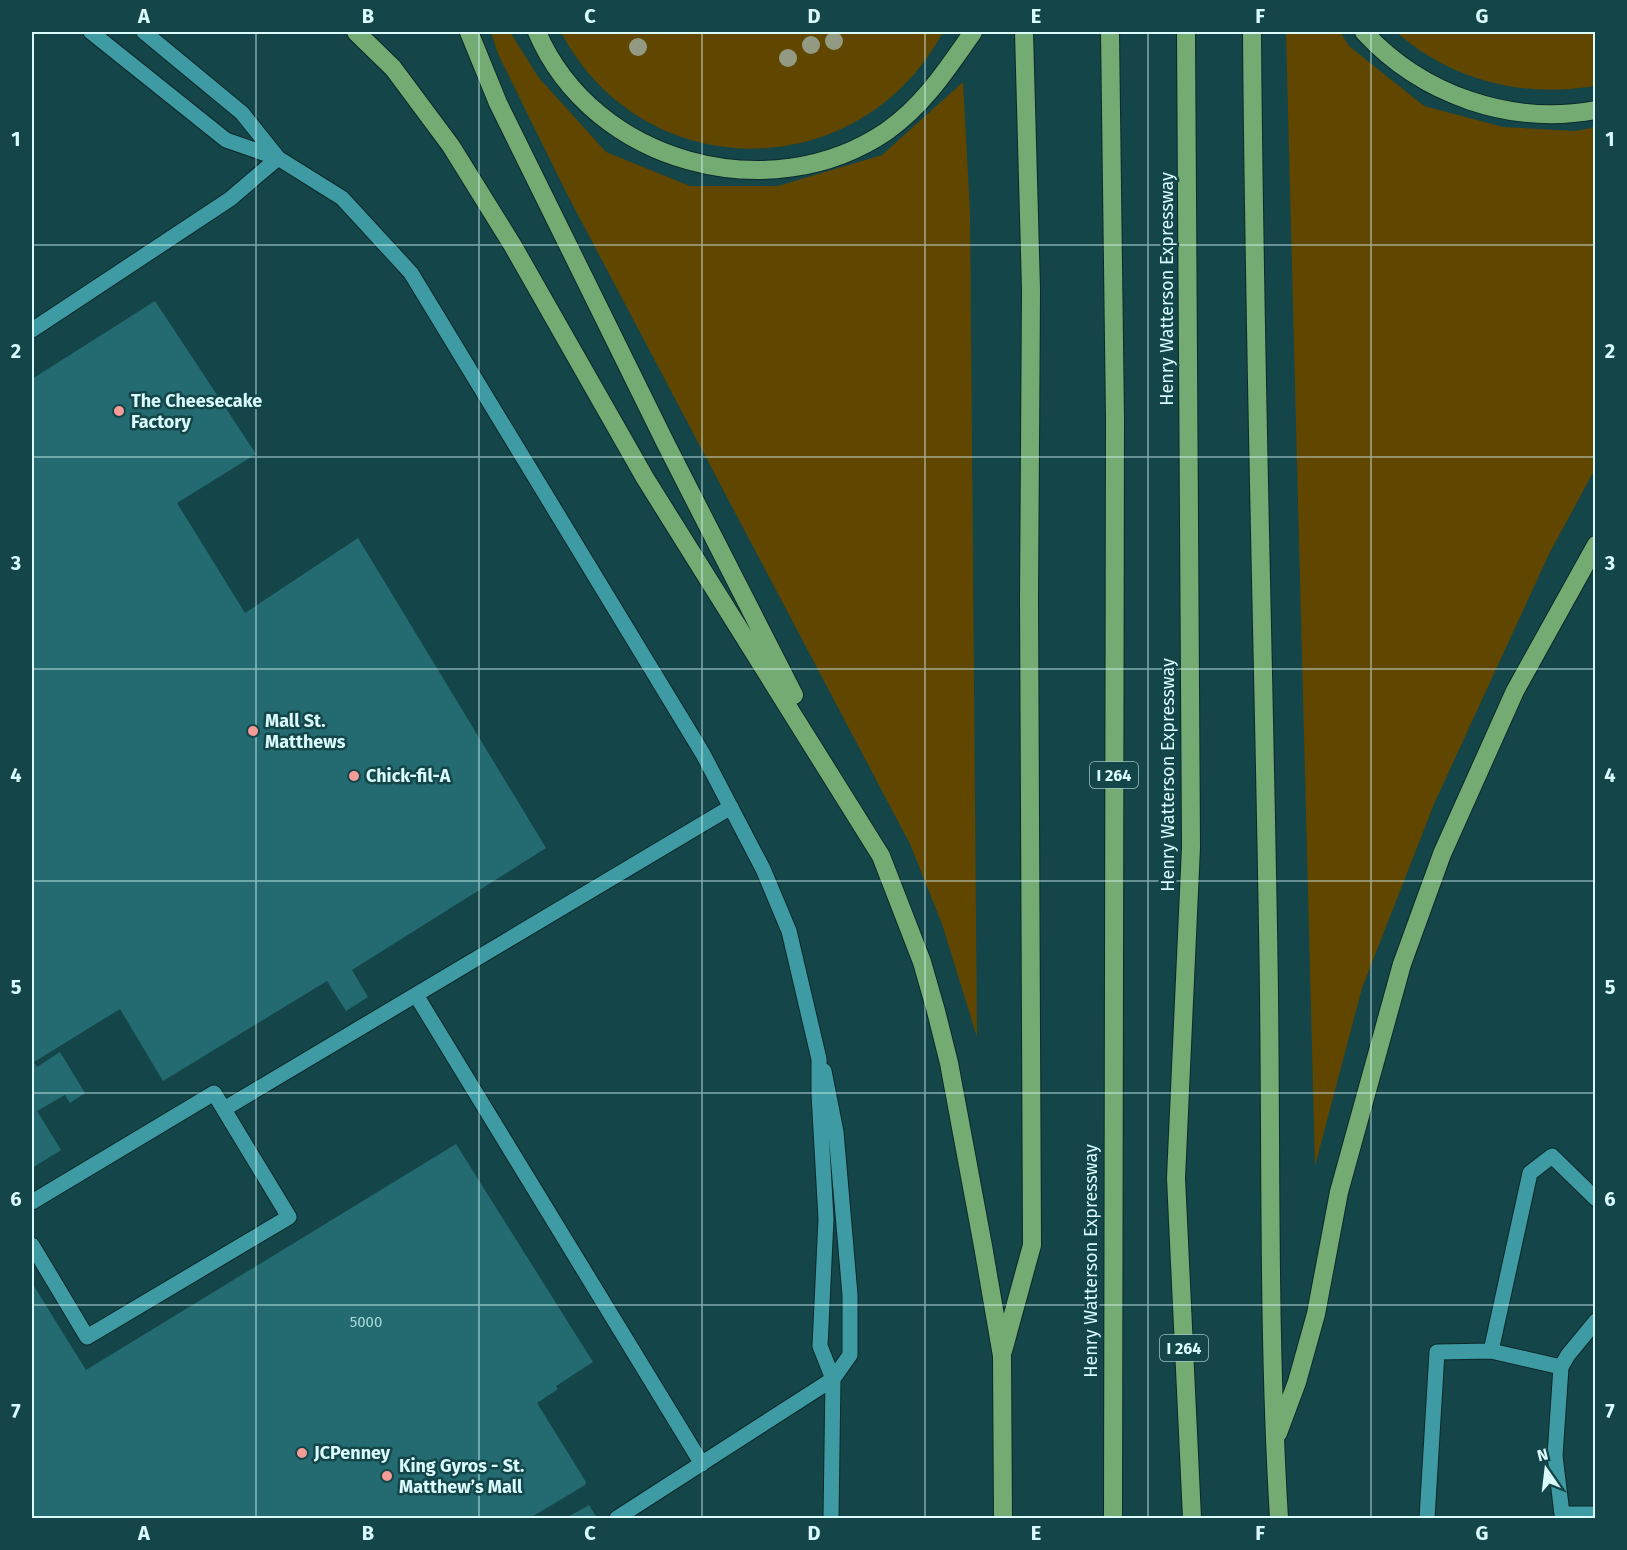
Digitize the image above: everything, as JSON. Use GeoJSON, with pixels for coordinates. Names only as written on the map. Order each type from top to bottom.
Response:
{"type":"FeatureCollection","features":[{"type":"Feature","properties":{"kind":"highway"},"geometry":{"type":"LineString","coordinates":[[356,32],[393,68],[451,146],[513,246],[645,478],[881,856],[922,962],[949,1063],[1002,1356],[1003,1518]]}},
{"type":"Feature","properties":{"kind":"highway"},"geometry":{"type":"LineString","coordinates":[[469,32],[498,103],[666,444],[848,800]]}},
{"type":"Feature","properties":{"kind":"highway"},"geometry":{"type":"LineString","coordinates":[[537,32],[551,60],[590,107],[640,142],[693,163],[720,168],[776,170],[805,166],[834,158],[886,132],[906,117],[933,88],[973,32]]}},
{"type":"Feature","properties":{"kind":"highway"},"geometry":{"type":"LineString","coordinates":[[1002,1356],[1032,1245],[1029,622],[1031,290],[1024,32]]}},
{"type":"Feature","properties":{"kind":"highway","name":"Henry Watterson Expressway"},"geometry":{"type":"LineString","coordinates":[[1110,32],[1116,419],[1113,1518]]}},
{"type":"Feature","properties":{"kind":"highway","name":"Henry Watterson Expressway"},"geometry":{"type":"LineString","coordinates":[[1186,32],[1191,847],[1176,1178],[1192,1518]]}},
{"type":"Feature","properties":{"kind":"highway"},"geometry":{"type":"LineString","coordinates":[[1252,32],[1274,1443],[1279,1518]]}},
{"type":"Feature","properties":{"kind":"highway"},"geometry":{"type":"LineString","coordinates":[[1364,32],[1378,47],[1420,77],[1444,91],[1477,104],[1511,112],[1548,116],[1596,110]]}},
{"type":"Feature","properties":{"kind":"highway"},"geometry":{"type":"LineString","coordinates":[[1274,1443],[1297,1382],[1316,1314],[1344,1172],[1406,953],[1442,854],[1515,691],[1596,545]]}},
{"type":"Feature","properties":{"kind":"lane"},"geometry":{"type":"LineString","coordinates":[[91,32],[226,140],[278,158],[342,198],[411,273],[703,754],[763,869],[789,931],[819,1059],[827,1077],[836,1132],[850,1295],[850,1355],[833,1379],[617,1518]]}},
{"type":"Feature","properties":{"kind":"lane"},"geometry":{"type":"LineString","coordinates":[[144,32],[242,113],[278,158]]}},
{"type":"Feature","properties":{"kind":"lane"},"geometry":{"type":"LineString","coordinates":[[32,330],[230,199],[278,158]]}},
{"type":"Feature","properties":{"kind":"lane"},"geometry":{"type":"LineString","coordinates":[[224,1109],[731,807]]}},
{"type":"Feature","properties":{"kind":"lane"},"geometry":{"type":"LineString","coordinates":[[416,995],[702,1464]]}},
{"type":"Feature","properties":{"kind":"lane"},"geometry":{"type":"LineString","coordinates":[[819,1059],[826,1219],[820,1346],[833,1379],[831,1518]]}},
{"type":"Feature","properties":{"kind":"lane"},"geometry":{"type":"LineString","coordinates":[[32,1202],[214,1093],[289,1217],[87,1337],[32,1245]]}},
{"type":"Feature","properties":{"kind":"lane"},"geometry":{"type":"LineString","coordinates":[[1491,1351],[1530,1173],[1552,1156],[1596,1199]]}},
{"type":"Feature","properties":{"kind":"lane"},"geometry":{"type":"LineString","coordinates":[[1596,1321],[1561,1367],[1555,1456],[1563,1516],[1596,1514]]}},
{"type":"Feature","properties":{"kind":"lane"},"geometry":{"type":"LineString","coordinates":[[1427,1518],[1437,1352],[1491,1351],[1561,1367]]}},
{"type":"Feature","properties":{"kind":"shaded area"},"geometry":{"type":"Polygon","coordinates":[[[491,32],[510,32],[539,78],[606,152],[690,186],[778,186],[882,155],[963,82],[970,212],[977,1037],[942,924],[910,844],[567,194],[498,54],[491,32]]]}},
{"type":"Feature","properties":{"kind":"shaded area"},"geometry":{"type":"Polygon","coordinates":[[[561,32],[943,32],[906,83],[860,119],[807,141],[752,149],[696,141],[644,120],[598,83],[561,32]]]}},
{"type":"Feature","properties":{"kind":"shaded area"},"geometry":{"type":"Polygon","coordinates":[[[1286,32],[1340,32],[1349,46],[1424,106],[1503,127],[1576,131],[1596,127],[1595,469],[1549,554],[1434,804],[1362,988],[1315,1166],[1286,32]]]}},
{"type":"Feature","properties":{"kind":"shaded area"},"geometry":{"type":"Polygon","coordinates":[[[1396,32],[1595,32],[1595,86],[1541,90],[1490,82],[1441,63],[1396,32]]]}},
{"type":"Feature","properties":{"kind":"building","name":"Mall St. Matthews"},"geometry":{"type":"Polygon","coordinates":[[[155,301],[256,454],[177,503],[245,613],[358,538],[546,848],[352,970],[368,997],[346,1011],[327,981],[163,1081],[120,1009],[34,1062],[37,1067],[60,1052],[85,1093],[70,1103],[65,1095],[37,1111],[61,1150],[32,1168],[32,379],[155,301]]]}},
{"type":"Feature","properties":{"kind":"building"},"geometry":{"type":"Polygon","coordinates":[[[456,1144],[593,1362],[556,1386],[558,1389],[537,1403],[586,1482],[585,1485],[530,1518],[32,1518],[32,1283],[86,1370],[456,1144]]]}},
{"type":"Feature","properties":{"kind":"building"},"geometry":{"type":"Polygon","coordinates":[[[589,1505],[597,1518],[566,1518],[589,1505]]]}},
{"type":"Feature","properties":{"kind":"place","name":"The Cheesecake Factory"},"geometry":{"type":"Point","coordinates":[119,411]}},
{"type":"Feature","properties":{"kind":"place","name":"Mall St. Matthews"},"geometry":{"type":"Point","coordinates":[253,731]}},
{"type":"Feature","properties":{"kind":"place","name":"Chick-fil-A"},"geometry":{"type":"Point","coordinates":[354,776]}},
{"type":"Feature","properties":{"kind":"place","name":"JCPenney"},"geometry":{"type":"Point","coordinates":[302,1453]}},
{"type":"Feature","properties":{"kind":"place","name":"King Gyros - St. Matthew’s Mall"},"geometry":{"type":"Point","coordinates":[387,1476]}}]}
